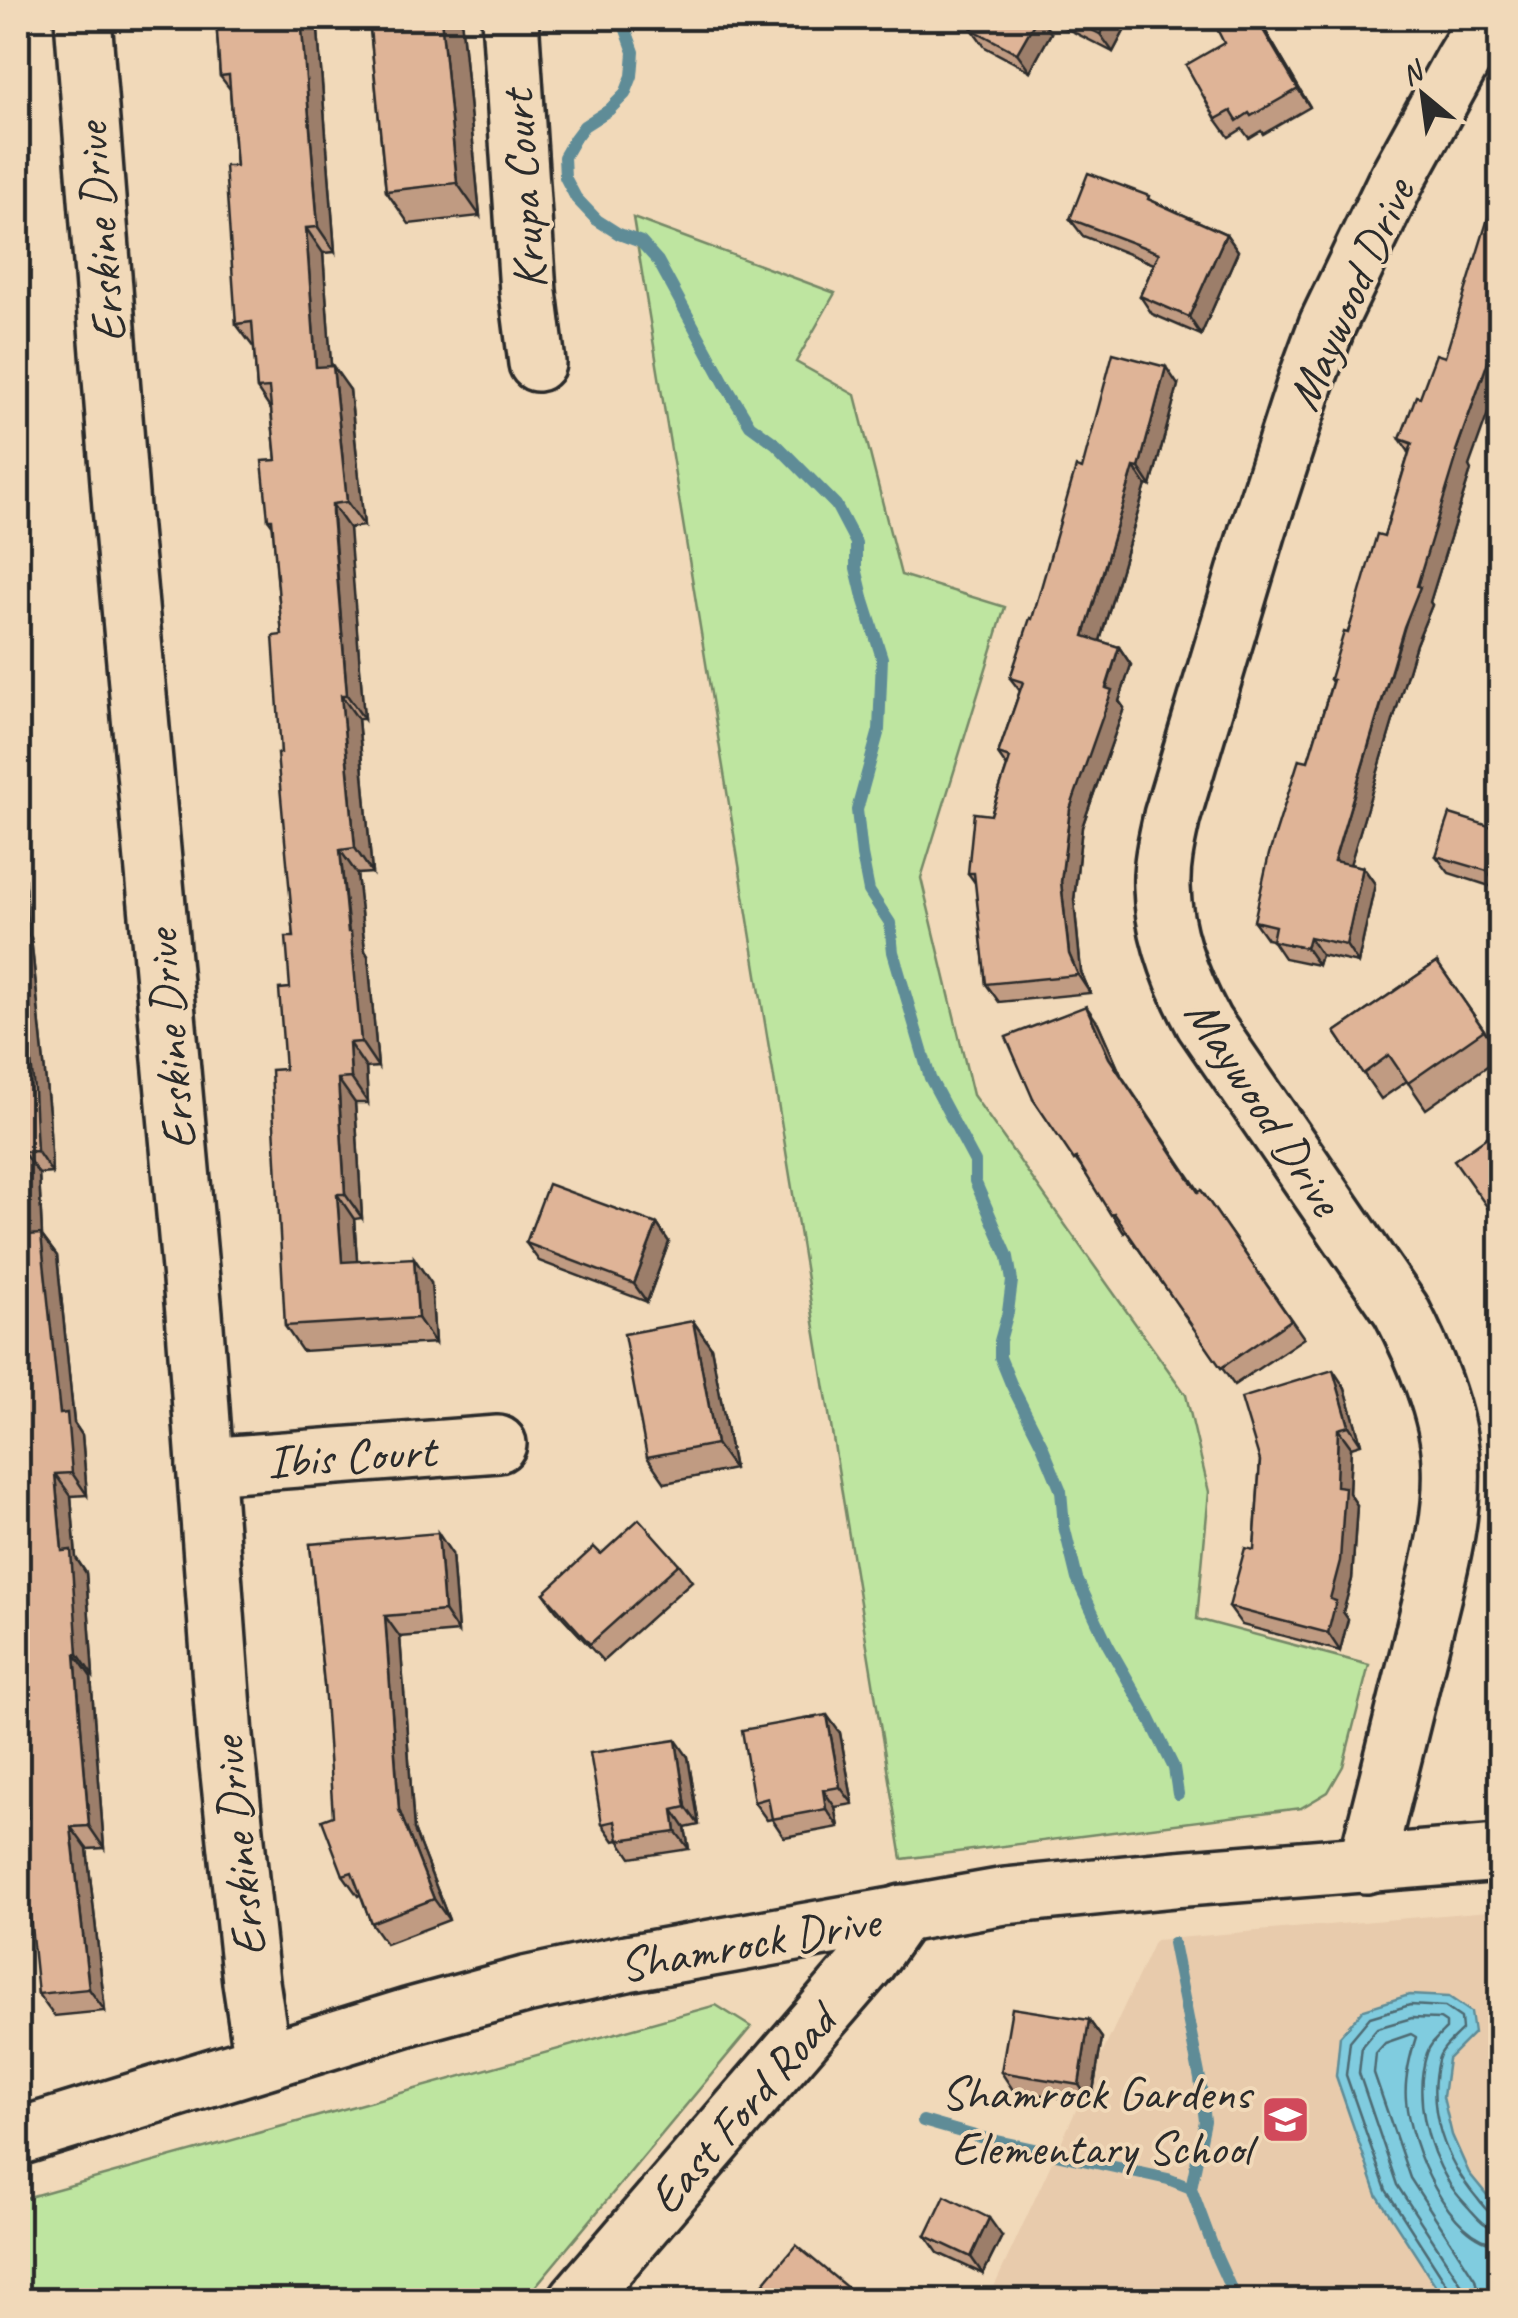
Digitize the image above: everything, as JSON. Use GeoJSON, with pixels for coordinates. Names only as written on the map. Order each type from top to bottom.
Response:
{"type":"FeatureCollection","features":[{"type":"Feature","properties":{"kind":"street","name":"Erskine Drive"},"geometry":{"type":"LineString","coordinates":[[83,18],[121,507],[194,1313],[225,1736],[263,2062]]}},
{"type":"Feature","properties":{"kind":"street","name":"Krupa Court"},"geometry":{"type":"LineString","coordinates":[[510,18],[528,292],[537,363]]}},
{"type":"Feature","properties":{"kind":"street","name":"Maywood Drive"},"geometry":{"type":"LineString","coordinates":[[1366,1865],[1446,1538],[1451,1461],[1444,1422],[1420,1346],[1402,1310],[1204,1023],[1188,992],[1166,918],[1163,859],[1172,816],[1258,530],[1327,325],[1398,179],[1488,18]]}},
{"type":"Feature","properties":{"kind":"street","name":"Ibis Court"},"geometry":{"type":"LineString","coordinates":[[205,1466],[498,1444]]}},
{"type":"Feature","properties":{"kind":"street","name":"Shamrock Drive"},"geometry":{"type":"LineString","coordinates":[[18,2137],[411,2016],[525,1985],[626,1964],[902,1913],[1043,1892],[1500,1853]]}},
{"type":"Feature","properties":{"kind":"street","name":"East Ford Road"},"geometry":{"type":"LineString","coordinates":[[576,2300],[855,1976],[902,1913]]}},
{"type":"Feature","properties":{"kind":"shaded area","name":"Shamrock Gardens Elementary School"},"geometry":{"type":"Polygon","coordinates":[[[1500,1910],[1500,2300],[988,2300],[1155,1940],[1500,1910]]]}},
{"type":"Feature","properties":{"kind":"green space"},"geometry":{"type":"Polygon","coordinates":[[[633,218],[835,293],[796,362],[855,395],[901,575],[1005,607],[921,878],[973,1095],[1186,1395],[1209,1492],[1197,1619],[1369,1665],[1343,1766],[1328,1792],[1301,1808],[902,1859],[633,218]]]}},
{"type":"Feature","properties":{"kind":"green space"},"geometry":{"type":"Polygon","coordinates":[[[716,2005],[751,2027],[524,2300],[18,2300],[18,2200],[716,2005]]]}},
{"type":"Feature","properties":{"kind":"water"},"geometry":{"type":"Polygon","coordinates":[[[1409,1995],[1449,1997],[1471,2012],[1474,2033],[1448,2059],[1443,2097],[1452,2135],[1469,2173],[1500,2211],[1500,2300],[1445,2300],[1377,2195],[1336,2076],[1340,2036],[1364,2009],[1409,1995]]]}},
{"type":"Feature","properties":{"kind":"building"},"geometry":{"type":"Polygon","coordinates":[[[216,18],[301,18],[318,227],[306,228],[316,367],[333,366],[347,502],[332,504],[332,513],[347,695],[341,695],[355,848],[340,850],[361,1042],[349,1043],[351,1078],[338,1079],[345,1194],[337,1194],[342,1262],[414,1258],[418,1318],[285,1326],[271,1070],[285,1069],[279,989],[290,988],[286,937],[294,937],[277,754],[281,753],[273,636],[282,635],[272,519],[268,519],[262,461],[276,460],[269,388],[257,389],[252,322],[236,324],[225,166],[236,166],[229,75],[220,76],[216,18]]]}},
{"type":"Feature","properties":{"kind":"building"},"geometry":{"type":"Polygon","coordinates":[[[369,18],[441,18],[457,183],[386,191],[369,18]]]}},
{"type":"Feature","properties":{"kind":"building"},"geometry":{"type":"Polygon","coordinates":[[[978,18],[1037,18],[1017,53],[972,29],[978,18]]]}},
{"type":"Feature","properties":{"kind":"building"},"geometry":{"type":"Polygon","coordinates":[[[1068,18],[1109,18],[1100,34],[1068,18]]]}},
{"type":"Feature","properties":{"kind":"building"},"geometry":{"type":"Polygon","coordinates":[[[1232,18],[1256,18],[1298,89],[1237,121],[1231,111],[1216,119],[1186,65],[1224,43],[1216,27],[1232,18]]]}},
{"type":"Feature","properties":{"kind":"building"},"geometry":{"type":"Polygon","coordinates":[[[1088,173],[1149,196],[1148,199],[1226,234],[1189,317],[1140,296],[1159,253],[1070,219],[1088,173]]]}},
{"type":"Feature","properties":{"kind":"building"},"geometry":{"type":"Polygon","coordinates":[[[1490,212],[1500,216],[1500,328],[1456,451],[1417,586],[1420,587],[1404,627],[1334,861],[1363,867],[1346,945],[1309,937],[1306,948],[1272,941],[1275,926],[1254,921],[1269,854],[1299,759],[1308,761],[1344,632],[1348,633],[1377,534],[1384,536],[1412,443],[1400,439],[1436,354],[1445,357],[1490,212]]]}},
{"type":"Feature","properties":{"kind":"building"},"geometry":{"type":"Polygon","coordinates":[[[1113,353],[1166,367],[1139,468],[1134,467],[1084,636],[1119,647],[1106,688],[1112,690],[1070,809],[1061,882],[1069,954],[1078,975],[986,984],[974,873],[968,873],[974,813],[991,815],[1010,758],[998,754],[1023,682],[1010,678],[1032,619],[1076,467],[1082,469],[1113,353]]]}},
{"type":"Feature","properties":{"kind":"building"},"geometry":{"type":"Polygon","coordinates":[[[1500,729],[1500,770],[1491,768],[1500,729]]]}},
{"type":"Feature","properties":{"kind":"building"},"geometry":{"type":"Polygon","coordinates":[[[1450,814],[1499,829],[1487,871],[1436,856],[1450,814]]]}},
{"type":"Feature","properties":{"kind":"building"},"geometry":{"type":"Polygon","coordinates":[[[18,935],[37,1151],[23,1152],[28,1235],[41,1234],[60,1414],[67,1413],[72,1473],[55,1474],[62,1551],[71,1550],[89,1826],[71,1827],[89,1989],[38,1994],[20,1818],[29,1818],[21,1720],[18,1721],[18,935]]]}},
{"type":"Feature","properties":{"kind":"building"},"geometry":{"type":"Polygon","coordinates":[[[1437,962],[1484,1030],[1408,1083],[1389,1055],[1363,1074],[1335,1032],[1437,962]]]}},
{"type":"Feature","properties":{"kind":"building"},"geometry":{"type":"Polygon","coordinates":[[[1086,1006],[1109,1058],[1198,1192],[1201,1190],[1291,1320],[1221,1368],[1033,1099],[1006,1037],[1086,1006]]]}},
{"type":"Feature","properties":{"kind":"building"},"geometry":{"type":"Polygon","coordinates":[[[1500,1128],[1500,1225],[1454,1160],[1500,1128]]]}},
{"type":"Feature","properties":{"kind":"building"},"geometry":{"type":"Polygon","coordinates":[[[548,1184],[657,1224],[634,1284],[526,1243],[548,1184]]]}},
{"type":"Feature","properties":{"kind":"building"},"geometry":{"type":"Polygon","coordinates":[[[693,1321],[716,1444],[647,1457],[624,1334],[693,1321]]]}},
{"type":"Feature","properties":{"kind":"building"},"geometry":{"type":"Polygon","coordinates":[[[1333,1370],[1349,1426],[1338,1429],[1336,1486],[1345,1487],[1340,1561],[1330,1599],[1336,1601],[1328,1633],[1229,1607],[1245,1548],[1254,1550],[1260,1461],[1241,1398],[1333,1370]]]}},
{"type":"Feature","properties":{"kind":"building"},"geometry":{"type":"Polygon","coordinates":[[[639,1519],[679,1564],[590,1644],[544,1593],[594,1547],[601,1554],[639,1519]]]}},
{"type":"Feature","properties":{"kind":"building"},"geometry":{"type":"Polygon","coordinates":[[[438,1533],[444,1611],[385,1616],[399,1810],[434,1899],[371,1923],[352,1872],[343,1875],[322,1820],[333,1816],[310,1544],[438,1533]]]}},
{"type":"Feature","properties":{"kind":"building"},"geometry":{"type":"Polygon","coordinates":[[[827,1715],[840,1787],[823,1790],[826,1809],[772,1819],[768,1798],[754,1802],[742,1730],[827,1715]]]}},
{"type":"Feature","properties":{"kind":"building"},"geometry":{"type":"Polygon","coordinates":[[[676,1740],[686,1807],[673,1810],[676,1832],[619,1840],[615,1821],[602,1824],[590,1753],[676,1740]]]}},
{"type":"Feature","properties":{"kind":"building"},"geometry":{"type":"Polygon","coordinates":[[[1012,2008],[1089,2020],[1079,2085],[1001,2072],[1012,2008]]]}},
{"type":"Feature","properties":{"kind":"building"},"geometry":{"type":"Polygon","coordinates":[[[945,2196],[989,2218],[971,2257],[926,2236],[945,2196]]]}},
{"type":"Feature","properties":{"kind":"building"},"geometry":{"type":"Polygon","coordinates":[[[796,2245],[862,2300],[750,2300],[796,2245]]]}},
{"type":"Feature","properties":{"kind":"waterway"},"geometry":{"type":"LineString","coordinates":[[618,18],[634,52],[632,76],[625,94],[584,126],[575,138],[564,157],[565,177],[576,198],[597,220],[641,242],[658,261],[750,425],[776,444],[836,505],[856,543],[856,568],[882,658],[879,730],[857,810],[869,891],[890,923],[893,952],[930,1078],[975,1162],[975,1181],[1008,1257],[1012,1281],[1000,1357],[1061,1491],[1064,1526],[1077,1579],[1174,1768],[1178,1794]]}},
{"type":"Feature","properties":{"kind":"waterway"},"geometry":{"type":"LineString","coordinates":[[1173,1943],[1205,2121],[1191,2188],[1236,2300]]}},
{"type":"Feature","properties":{"kind":"waterway"},"geometry":{"type":"LineString","coordinates":[[923,2121],[1168,2179],[1191,2188]]}},
{"type":"Feature","properties":{"kind":"place","name":"Shamrock Gardens Elementary School"},"geometry":{"type":"Point","coordinates":[1286,2120]}}]}
